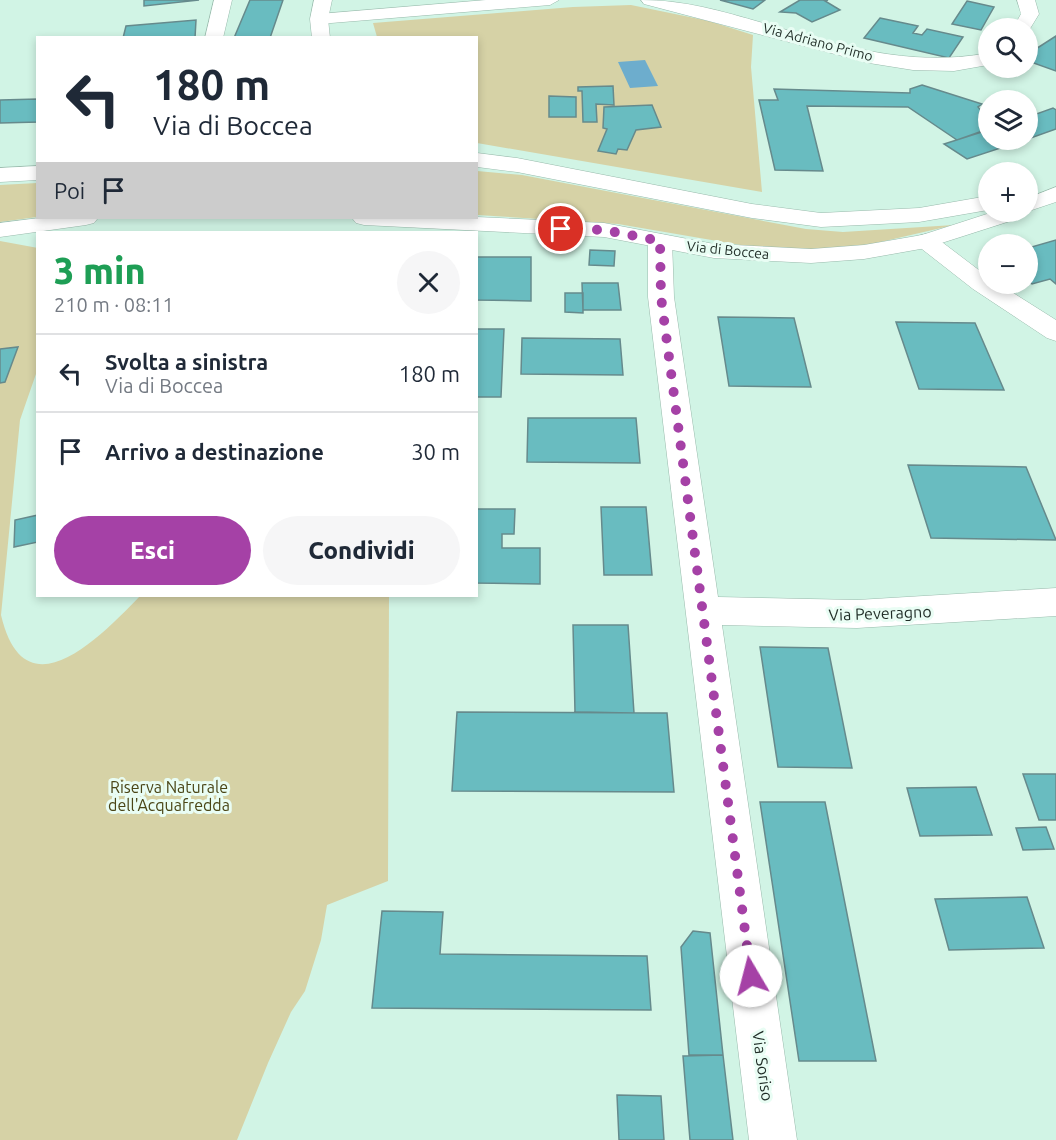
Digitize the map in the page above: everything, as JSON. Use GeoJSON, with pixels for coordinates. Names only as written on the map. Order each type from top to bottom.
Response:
{"type":"FeatureCollection","features":[{"type":"Feature","properties":{"kind":"street"},"geometry":{"type":"LineString","coordinates":[[214,36],[223,0]]}},
{"type":"Feature","properties":{"kind":"street"},"geometry":{"type":"LineString","coordinates":[[322,0],[320,28],[550,0]]}},
{"type":"Feature","properties":{"kind":"street","name":"Via Adriano Primo"},"geometry":{"type":"LineString","coordinates":[[650,0],[720,16],[845,51],[892,60],[944,66],[969,65],[978,62]]}},
{"type":"Feature","properties":{"kind":"street"},"geometry":{"type":"LineString","coordinates":[[1026,14],[1053,13]]}},
{"type":"Feature","properties":{"kind":"street"},"geometry":{"type":"LineString","coordinates":[[478,160],[517,165],[742,210],[813,219],[908,216],[978,205]]}},
{"type":"Feature","properties":{"kind":"street"},"geometry":{"type":"LineString","coordinates":[[0,175],[36,173]]}},
{"type":"Feature","properties":{"kind":"street"},"geometry":{"type":"LineString","coordinates":[[1038,196],[1056,193]]}},
{"type":"Feature","properties":{"kind":"street"},"geometry":{"type":"LineString","coordinates":[[1038,201],[1056,193]]}},
{"type":"Feature","properties":{"kind":"street"},"geometry":{"type":"LineString","coordinates":[[0,230],[79,219]]}},
{"type":"Feature","properties":{"kind":"street","name":"Via di Boccea"},"geometry":{"type":"LineString","coordinates":[[384,219],[604,230],[723,251],[811,256],[864,252],[926,241],[984,222]]}},
{"type":"Feature","properties":{"kind":"street","name":"Via Soriso"},"geometry":{"type":"LineString","coordinates":[[660,241],[661,297],[773,1140]]}},
{"type":"Feature","properties":{"kind":"street"},"geometry":{"type":"LineString","coordinates":[[926,241],[982,284],[1056,332]]}},
{"type":"Feature","properties":{"kind":"street","name":"Via Peveragno"},"geometry":{"type":"LineString","coordinates":[[703,611],[857,614],[1056,602]]}},
{"type":"Feature","properties":{"kind":"green space"},"geometry":{"type":"Polygon","coordinates":[[[631,5],[709,21],[753,35],[751,67],[762,192],[478,143],[478,36],[377,36],[373,23],[573,7],[631,5]]]}},
{"type":"Feature","properties":{"kind":"green space"},"geometry":{"type":"Polygon","coordinates":[[[478,171],[522,175],[806,229],[843,232],[954,225],[872,244],[822,249],[764,249],[618,224],[478,215],[478,171]]]}},
{"type":"Feature","properties":{"kind":"green space"},"geometry":{"type":"Polygon","coordinates":[[[36,183],[36,217],[0,222],[0,185],[36,183]]]}},
{"type":"Feature","properties":{"kind":"green space","name":"Riserva Naturale dell'Acquafredda"},"geometry":{"type":"Polygon","coordinates":[[[0,241],[36,248],[36,374],[20,420],[1,615],[12,645],[28,661],[46,664],[65,658],[86,646],[106,630],[139,597],[389,597],[388,881],[327,905],[321,940],[305,991],[291,1012],[237,1140],[0,1140],[0,241]]]}},
{"type":"Feature","properties":{"kind":"water"},"geometry":{"type":"Polygon","coordinates":[[[645,60],[658,86],[630,88],[618,62],[645,60]]]}},
{"type":"Feature","properties":{"kind":"building"},"geometry":{"type":"Polygon","coordinates":[[[144,0],[199,0],[144,6],[144,0]]]}},
{"type":"Feature","properties":{"kind":"building"},"geometry":{"type":"Polygon","coordinates":[[[250,0],[283,0],[271,36],[235,36],[250,0]]]}},
{"type":"Feature","properties":{"kind":"building"},"geometry":{"type":"Polygon","coordinates":[[[720,0],[765,0],[753,9],[720,0]]]}},
{"type":"Feature","properties":{"kind":"building"},"geometry":{"type":"Polygon","coordinates":[[[800,0],[828,0],[825,1],[840,10],[812,22],[796,13],[780,12],[800,0]]]}},
{"type":"Feature","properties":{"kind":"building"},"geometry":{"type":"Polygon","coordinates":[[[967,1],[994,7],[988,18],[978,18],[978,29],[952,24],[967,1]]]}},
{"type":"Feature","properties":{"kind":"building"},"geometry":{"type":"Polygon","coordinates":[[[880,18],[918,26],[913,33],[922,35],[927,29],[963,37],[949,58],[864,38],[880,18]]]}},
{"type":"Feature","properties":{"kind":"building"},"geometry":{"type":"Polygon","coordinates":[[[196,20],[195,36],[124,36],[126,26],[196,20]]]}},
{"type":"Feature","properties":{"kind":"building"},"geometry":{"type":"Polygon","coordinates":[[[1056,36],[1056,71],[1038,65],[1038,48],[1056,36]]]}},
{"type":"Feature","properties":{"kind":"building"},"geometry":{"type":"Polygon","coordinates":[[[922,85],[978,103],[978,133],[957,140],[908,107],[807,106],[823,171],[775,170],[759,100],[778,100],[774,89],[910,93],[910,89],[922,85]]]}},
{"type":"Feature","properties":{"kind":"building"},"geometry":{"type":"Polygon","coordinates":[[[613,86],[614,105],[596,104],[597,122],[583,122],[582,91],[578,91],[578,87],[613,86]]]}},
{"type":"Feature","properties":{"kind":"building"},"geometry":{"type":"Polygon","coordinates":[[[549,96],[576,97],[576,117],[549,117],[549,96]]]}},
{"type":"Feature","properties":{"kind":"building"},"geometry":{"type":"Polygon","coordinates":[[[36,99],[36,122],[0,123],[0,100],[36,99]]]}},
{"type":"Feature","properties":{"kind":"building"},"geometry":{"type":"Polygon","coordinates":[[[652,105],[661,127],[636,130],[627,150],[618,149],[616,154],[598,151],[607,129],[603,128],[604,107],[652,105]]]}},
{"type":"Feature","properties":{"kind":"building"},"geometry":{"type":"Polygon","coordinates":[[[1053,108],[1056,110],[1056,129],[1038,135],[1038,113],[1053,108]]]}},
{"type":"Feature","properties":{"kind":"building"},"geometry":{"type":"Polygon","coordinates":[[[978,133],[978,150],[994,150],[967,159],[944,144],[978,133]]]}},
{"type":"Feature","properties":{"kind":"building"},"geometry":{"type":"Polygon","coordinates":[[[1056,240],[1056,284],[1050,279],[1038,282],[1038,245],[1056,240]]]}},
{"type":"Feature","properties":{"kind":"building"},"geometry":{"type":"Polygon","coordinates":[[[590,250],[615,251],[614,266],[589,265],[590,250]]]}},
{"type":"Feature","properties":{"kind":"building"},"geometry":{"type":"Polygon","coordinates":[[[478,257],[531,257],[531,301],[478,300],[478,257]]]}},
{"type":"Feature","properties":{"kind":"building"},"geometry":{"type":"Polygon","coordinates":[[[582,283],[618,283],[621,310],[583,310],[582,283]]]}},
{"type":"Feature","properties":{"kind":"building"},"geometry":{"type":"Polygon","coordinates":[[[565,293],[583,293],[583,313],[565,312],[565,293]]]}},
{"type":"Feature","properties":{"kind":"building"},"geometry":{"type":"Polygon","coordinates":[[[718,317],[794,318],[811,387],[729,386],[718,317]]]}},
{"type":"Feature","properties":{"kind":"building"},"geometry":{"type":"Polygon","coordinates":[[[896,322],[975,323],[1004,390],[919,389],[896,322]]]}},
{"type":"Feature","properties":{"kind":"building"},"geometry":{"type":"Polygon","coordinates":[[[478,329],[504,329],[501,397],[478,397],[478,329]]]}},
{"type":"Feature","properties":{"kind":"building"},"geometry":{"type":"Polygon","coordinates":[[[522,338],[620,339],[623,375],[521,374],[522,338]]]}},
{"type":"Feature","properties":{"kind":"building"},"geometry":{"type":"Polygon","coordinates":[[[18,347],[5,382],[0,383],[0,349],[18,347]]]}},
{"type":"Feature","properties":{"kind":"building"},"geometry":{"type":"Polygon","coordinates":[[[528,418],[636,418],[640,463],[527,462],[528,418]]]}},
{"type":"Feature","properties":{"kind":"building"},"geometry":{"type":"Polygon","coordinates":[[[908,465],[1026,467],[1056,540],[931,538],[908,465]]]}},
{"type":"Feature","properties":{"kind":"building"},"geometry":{"type":"Polygon","coordinates":[[[601,507],[646,507],[652,575],[604,575],[601,507]]]}},
{"type":"Feature","properties":{"kind":"building"},"geometry":{"type":"Polygon","coordinates":[[[478,509],[515,509],[514,534],[502,534],[502,548],[540,548],[540,584],[478,583],[478,509]]]}},
{"type":"Feature","properties":{"kind":"building"},"geometry":{"type":"Polygon","coordinates":[[[36,515],[36,542],[14,547],[15,520],[36,515]]]}},
{"type":"Feature","properties":{"kind":"building"},"geometry":{"type":"Polygon","coordinates":[[[573,625],[628,625],[634,713],[575,712],[573,625]]]}},
{"type":"Feature","properties":{"kind":"building"},"geometry":{"type":"Polygon","coordinates":[[[760,647],[828,648],[852,768],[778,767],[760,647]]]}},
{"type":"Feature","properties":{"kind":"building"},"geometry":{"type":"Polygon","coordinates":[[[457,712],[667,713],[674,792],[452,791],[457,712]]]}},
{"type":"Feature","properties":{"kind":"building"},"geometry":{"type":"Polygon","coordinates":[[[1023,774],[1056,774],[1056,820],[1039,820],[1023,774]]]}},
{"type":"Feature","properties":{"kind":"building"},"geometry":{"type":"Polygon","coordinates":[[[976,787],[992,835],[920,836],[907,788],[976,787]]]}},
{"type":"Feature","properties":{"kind":"building"},"geometry":{"type":"Polygon","coordinates":[[[760,802],[825,802],[876,1061],[799,1061],[760,802]]]}},
{"type":"Feature","properties":{"kind":"building"},"geometry":{"type":"Polygon","coordinates":[[[1046,827],[1054,849],[1023,850],[1016,828],[1046,827]]]}},
{"type":"Feature","properties":{"kind":"building"},"geometry":{"type":"Polygon","coordinates":[[[1027,897],[1044,948],[949,950],[935,899],[1027,897]]]}},
{"type":"Feature","properties":{"kind":"building"},"geometry":{"type":"Polygon","coordinates":[[[382,911],[443,912],[440,954],[647,956],[651,1010],[372,1008],[382,911]]]}},
{"type":"Feature","properties":{"kind":"building"},"geometry":{"type":"Polygon","coordinates":[[[693,931],[710,933],[723,1055],[689,1055],[681,947],[693,931]]]}},
{"type":"Feature","properties":{"kind":"building"},"geometry":{"type":"Polygon","coordinates":[[[723,1055],[733,1140],[690,1140],[683,1056],[723,1055]]]}},
{"type":"Feature","properties":{"kind":"building"},"geometry":{"type":"Polygon","coordinates":[[[617,1095],[661,1096],[664,1140],[619,1140],[617,1095]]]}},
{"type":"Feature","properties":{"kind":"route"},"geometry":{"type":"LineString","coordinates":[[561,229],[604,230],[660,241],[661,297],[751,976]]}}]}
